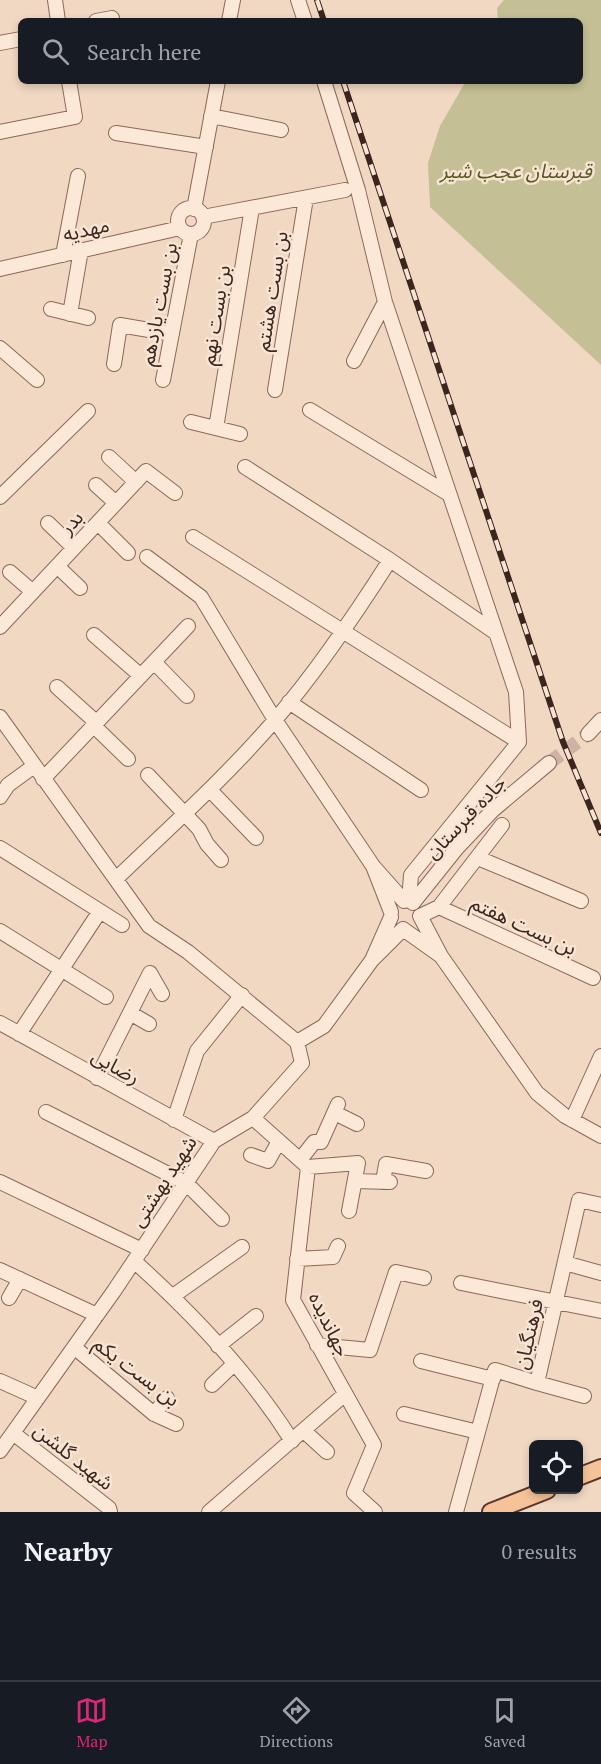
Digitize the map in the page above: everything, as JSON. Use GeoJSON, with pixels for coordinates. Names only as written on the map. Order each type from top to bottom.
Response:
{"type":"FeatureCollection","features":[{"type":"Feature","properties":{"kind":"main road"},"geometry":{"type":"LineString","coordinates":[[583,1475],[601,1468]]}},
{"type":"Feature","properties":{"kind":"main road"},"geometry":{"type":"LineString","coordinates":[[491,1512],[537,1494]]}},
{"type":"Feature","properties":{"kind":"street"},"geometry":{"type":"LineString","coordinates":[[55,0],[58,18]]}},
{"type":"Feature","properties":{"kind":"street"},"geometry":{"type":"LineString","coordinates":[[230,18],[233,0]]}},
{"type":"Feature","properties":{"kind":"street"},"geometry":{"type":"LineString","coordinates":[[298,0],[303,18]]}},
{"type":"Feature","properties":{"kind":"street"},"geometry":{"type":"LineString","coordinates":[[0,43],[18,40]]}},
{"type":"Feature","properties":{"kind":"street"},"geometry":{"type":"LineString","coordinates":[[0,132],[75,117],[70,84]]}},
{"type":"Feature","properties":{"kind":"street"},"geometry":{"type":"LineString","coordinates":[[217,84],[206,147],[199,213],[202,229],[186,231],[178,220],[182,212],[199,213],[252,208],[345,190]]}},
{"type":"Feature","properties":{"kind":"street"},"geometry":{"type":"LineString","coordinates":[[0,717],[149,926],[188,952],[297,1042],[324,1026],[372,960],[403,929],[412,928],[411,875],[519,742],[516,692],[447,493],[385,302],[358,190],[325,84]]}},
{"type":"Feature","properties":{"kind":"street"},"geometry":{"type":"LineString","coordinates":[[211,116],[281,130]]}},
{"type":"Feature","properties":{"kind":"street"},"geometry":{"type":"LineString","coordinates":[[116,133],[206,147]]}},
{"type":"Feature","properties":{"kind":"street"},"geometry":{"type":"LineString","coordinates":[[63,255],[78,176]]}},
{"type":"Feature","properties":{"kind":"street","name":"بن بست هشتم"},"geometry":{"type":"LineString","coordinates":[[275,390],[306,198]]}},
{"type":"Feature","properties":{"kind":"street","name":"بن بست نهم"},"geometry":{"type":"LineString","coordinates":[[216,428],[252,208]]}},
{"type":"Feature","properties":{"kind":"street","name":"مهدیه"},"geometry":{"type":"LineString","coordinates":[[0,269],[81,250],[186,231]]}},
{"type":"Feature","properties":{"kind":"street","name":"بن بست یازدهم"},"geometry":{"type":"LineString","coordinates":[[163,380],[172,334],[186,231]]}},
{"type":"Feature","properties":{"kind":"street"},"geometry":{"type":"LineString","coordinates":[[70,314],[81,250]]}},
{"type":"Feature","properties":{"kind":"street"},"geometry":{"type":"LineString","coordinates":[[354,362],[385,302]]}},
{"type":"Feature","properties":{"kind":"street"},"geometry":{"type":"LineString","coordinates":[[51,309],[88,318]]}},
{"type":"Feature","properties":{"kind":"street"},"geometry":{"type":"LineString","coordinates":[[114,364],[120,325],[172,334]]}},
{"type":"Feature","properties":{"kind":"street"},"geometry":{"type":"LineString","coordinates":[[3,357],[37,380]]}},
{"type":"Feature","properties":{"kind":"street"},"geometry":{"type":"LineString","coordinates":[[310,410],[447,493]]}},
{"type":"Feature","properties":{"kind":"street"},"geometry":{"type":"LineString","coordinates":[[0,497],[88,411]]}},
{"type":"Feature","properties":{"kind":"street"},"geometry":{"type":"LineString","coordinates":[[191,422],[240,434]]}},
{"type":"Feature","properties":{"kind":"street"},"geometry":{"type":"LineString","coordinates":[[109,458],[136,482],[146,471],[175,493]]}},
{"type":"Feature","properties":{"kind":"street"},"geometry":{"type":"LineString","coordinates":[[245,467],[390,560],[496,633]]}},
{"type":"Feature","properties":{"kind":"street","name":"بدر"},"geometry":{"type":"LineString","coordinates":[[0,627],[136,482]]}},
{"type":"Feature","properties":{"kind":"street"},"geometry":{"type":"LineString","coordinates":[[96,485],[116,503]]}},
{"type":"Feature","properties":{"kind":"street"},"geometry":{"type":"LineString","coordinates":[[48,523],[74,548]]}},
{"type":"Feature","properties":{"kind":"street"},"geometry":{"type":"LineString","coordinates":[[98,523],[128,553]]}},
{"type":"Feature","properties":{"kind":"street"},"geometry":{"type":"LineString","coordinates":[[193,537],[519,742]]}},
{"type":"Feature","properties":{"kind":"street"},"geometry":{"type":"LineString","coordinates":[[147,557],[201,597],[275,720],[373,866],[412,905],[441,956],[537,1093],[572,1120],[601,1136]]}},
{"type":"Feature","properties":{"kind":"street"},"geometry":{"type":"LineString","coordinates":[[116,879],[210,790],[275,720],[344,633],[390,560]]}},
{"type":"Feature","properties":{"kind":"street"},"geometry":{"type":"LineString","coordinates":[[57,566],[80,588]]}},
{"type":"Feature","properties":{"kind":"street"},"geometry":{"type":"LineString","coordinates":[[10,572],[33,592]]}},
{"type":"Feature","properties":{"kind":"street"},"geometry":{"type":"LineString","coordinates":[[43,779],[188,626]]}},
{"type":"Feature","properties":{"kind":"street"},"geometry":{"type":"LineString","coordinates":[[94,635],[141,676]]}},
{"type":"Feature","properties":{"kind":"street"},"geometry":{"type":"LineString","coordinates":[[154,662],[188,696]]}},
{"type":"Feature","properties":{"kind":"street"},"geometry":{"type":"LineString","coordinates":[[57,687],[128,759]]}},
{"type":"Feature","properties":{"kind":"street"},"geometry":{"type":"LineString","coordinates":[[289,702],[421,790]]}},
{"type":"Feature","properties":{"kind":"street"},"geometry":{"type":"LineString","coordinates":[[588,734],[601,720]]}},
{"type":"Feature","properties":{"kind":"street","name":"جاده قبرستان"},"geometry":{"type":"LineString","coordinates":[[412,905],[457,848],[493,810],[549,763]]}},
{"type":"Feature","properties":{"kind":"street"},"geometry":{"type":"LineString","coordinates":[[0,797],[8,785],[34,766]]}},
{"type":"Feature","properties":{"kind":"street"},"geometry":{"type":"LineString","coordinates":[[148,775],[186,814],[221,860]]}},
{"type":"Feature","properties":{"kind":"street"},"geometry":{"type":"LineString","coordinates":[[210,790],[256,838]]}},
{"type":"Feature","properties":{"kind":"street"},"geometry":{"type":"LineString","coordinates":[[372,960],[396,904],[439,907],[502,825]]}},
{"type":"Feature","properties":{"kind":"street"},"geometry":{"type":"LineString","coordinates":[[0,848],[122,925]]}},
{"type":"Feature","properties":{"kind":"street"},"geometry":{"type":"LineString","coordinates":[[478,858],[581,901]]}},
{"type":"Feature","properties":{"kind":"street"},"geometry":{"type":"LineString","coordinates":[[373,866],[394,925],[441,956]]}},
{"type":"Feature","properties":{"kind":"street","name":"بن بست هفتم"},"geometry":{"type":"LineString","coordinates":[[439,907],[593,978]]}},
{"type":"Feature","properties":{"kind":"street"},"geometry":{"type":"LineString","coordinates":[[19,1034],[100,911]]}},
{"type":"Feature","properties":{"kind":"street"},"geometry":{"type":"LineString","coordinates":[[0,931],[106,997]]}},
{"type":"Feature","properties":{"kind":"street"},"geometry":{"type":"LineString","coordinates":[[97,1078],[150,973],[162,994]]}},
{"type":"Feature","properties":{"kind":"street"},"geometry":{"type":"LineString","coordinates":[[174,1120],[197,1051],[242,995]]}},
{"type":"Feature","properties":{"kind":"street"},"geometry":{"type":"LineString","coordinates":[[130,1013],[149,1024]]}},
{"type":"Feature","properties":{"kind":"street","name":"رضایی"},"geometry":{"type":"LineString","coordinates":[[0,1023],[214,1141]]}},
{"type":"Feature","properties":{"kind":"street","name":"شهید بهشتی"},"geometry":{"type":"LineString","coordinates":[[0,1451],[138,1256],[214,1141],[253,1118],[302,1063],[297,1042]]}},
{"type":"Feature","properties":{"kind":"street"},"geometry":{"type":"LineString","coordinates":[[572,1120],[601,1056]]}},
{"type":"Feature","properties":{"kind":"street"},"geometry":{"type":"LineString","coordinates":[[304,1164],[314,1142],[321,1142],[336,1109],[357,1124]]}},
{"type":"Feature","properties":{"kind":"street"},"geometry":{"type":"LineString","coordinates":[[46,1112],[186,1184],[222,1219]]}},
{"type":"Feature","properties":{"kind":"street"},"geometry":{"type":"LineString","coordinates":[[253,1118],[304,1164],[358,1163],[349,1211]]}},
{"type":"Feature","properties":{"kind":"street"},"geometry":{"type":"LineString","coordinates":[[251,1155],[268,1161],[279,1141]]}},
{"type":"Feature","properties":{"kind":"street","name":"جهاندیده"},"geometry":{"type":"LineString","coordinates":[[304,1164],[293,1300],[344,1395],[374,1445],[354,1493],[375,1512]]}},
{"type":"Feature","properties":{"kind":"street"},"geometry":{"type":"LineString","coordinates":[[355,1181],[387,1182],[386,1164],[426,1171]]}},
{"type":"Feature","properties":{"kind":"street"},"geometry":{"type":"LineString","coordinates":[[0,1182],[138,1256],[234,1364],[278,1418],[292,1441]]}},
{"type":"Feature","properties":{"kind":"street","name":"فرهنگیان"},"geometry":{"type":"LineString","coordinates":[[456,1512],[495,1370],[537,1383],[579,1200],[601,1205]]}},
{"type":"Feature","properties":{"kind":"street"},"geometry":{"type":"LineString","coordinates":[[297,1259],[333,1257],[338,1246]]}},
{"type":"Feature","properties":{"kind":"street"},"geometry":{"type":"LineString","coordinates":[[172,1296],[242,1247]]}},
{"type":"Feature","properties":{"kind":"street"},"geometry":{"type":"LineString","coordinates":[[565,1263],[601,1273]]}},
{"type":"Feature","properties":{"kind":"street"},"geometry":{"type":"LineString","coordinates":[[0,1270],[97,1315]]}},
{"type":"Feature","properties":{"kind":"street"},"geometry":{"type":"LineString","coordinates":[[317,1345],[370,1350],[396,1272],[424,1278]]}},
{"type":"Feature","properties":{"kind":"street"},"geometry":{"type":"LineString","coordinates":[[9,1298],[20,1279]]}},
{"type":"Feature","properties":{"kind":"street"},"geometry":{"type":"LineString","coordinates":[[461,1283],[601,1311]]}},
{"type":"Feature","properties":{"kind":"street"},"geometry":{"type":"LineString","coordinates":[[218,1346],[256,1316]]}},
{"type":"Feature","properties":{"kind":"street","name":"بن بست یکم"},"geometry":{"type":"LineString","coordinates":[[74,1347],[154,1414],[176,1424]]}},
{"type":"Feature","properties":{"kind":"street"},"geometry":{"type":"LineString","coordinates":[[421,1361],[493,1380]]}},
{"type":"Feature","properties":{"kind":"street"},"geometry":{"type":"LineString","coordinates":[[212,1385],[234,1364]]}},
{"type":"Feature","properties":{"kind":"street"},"geometry":{"type":"LineString","coordinates":[[0,1381],[38,1398]]}},
{"type":"Feature","properties":{"kind":"street"},"geometry":{"type":"LineString","coordinates":[[537,1383],[584,1396]]}},
{"type":"Feature","properties":{"kind":"street"},"geometry":{"type":"LineString","coordinates":[[209,1512],[344,1395]]}},
{"type":"Feature","properties":{"kind":"street"},"geometry":{"type":"LineString","coordinates":[[154,1414],[167,1398]]}},
{"type":"Feature","properties":{"kind":"street"},"geometry":{"type":"LineString","coordinates":[[404,1414],[478,1432]]}},
{"type":"Feature","properties":{"kind":"street"},"geometry":{"type":"LineString","coordinates":[[304,1431],[327,1452]]}},
{"type":"Feature","properties":{"kind":"street","name":"شهید گلشن"},"geometry":{"type":"LineString","coordinates":[[13,1433],[109,1508],[110,1512]]}},
{"type":"Feature","properties":{"kind":"green space","name":"قبرستان عجب شیر"},"geometry":{"type":"Polygon","coordinates":[[[504,0],[601,0],[601,365],[430,207],[428,163],[440,126],[464,84],[583,84],[583,18],[498,18],[497,8],[504,0]]]}},
{"type":"Feature","properties":{"kind":"tunnel"},"geometry":{"type":"LineString","coordinates":[[549,763],[588,734]]}},
{"type":"Feature","properties":{"kind":"railway"},"geometry":{"type":"LineString","coordinates":[[317,0],[323,18]]}},
{"type":"Feature","properties":{"kind":"railway"},"geometry":{"type":"LineString","coordinates":[[344,84],[563,742],[601,833]]}}]}
